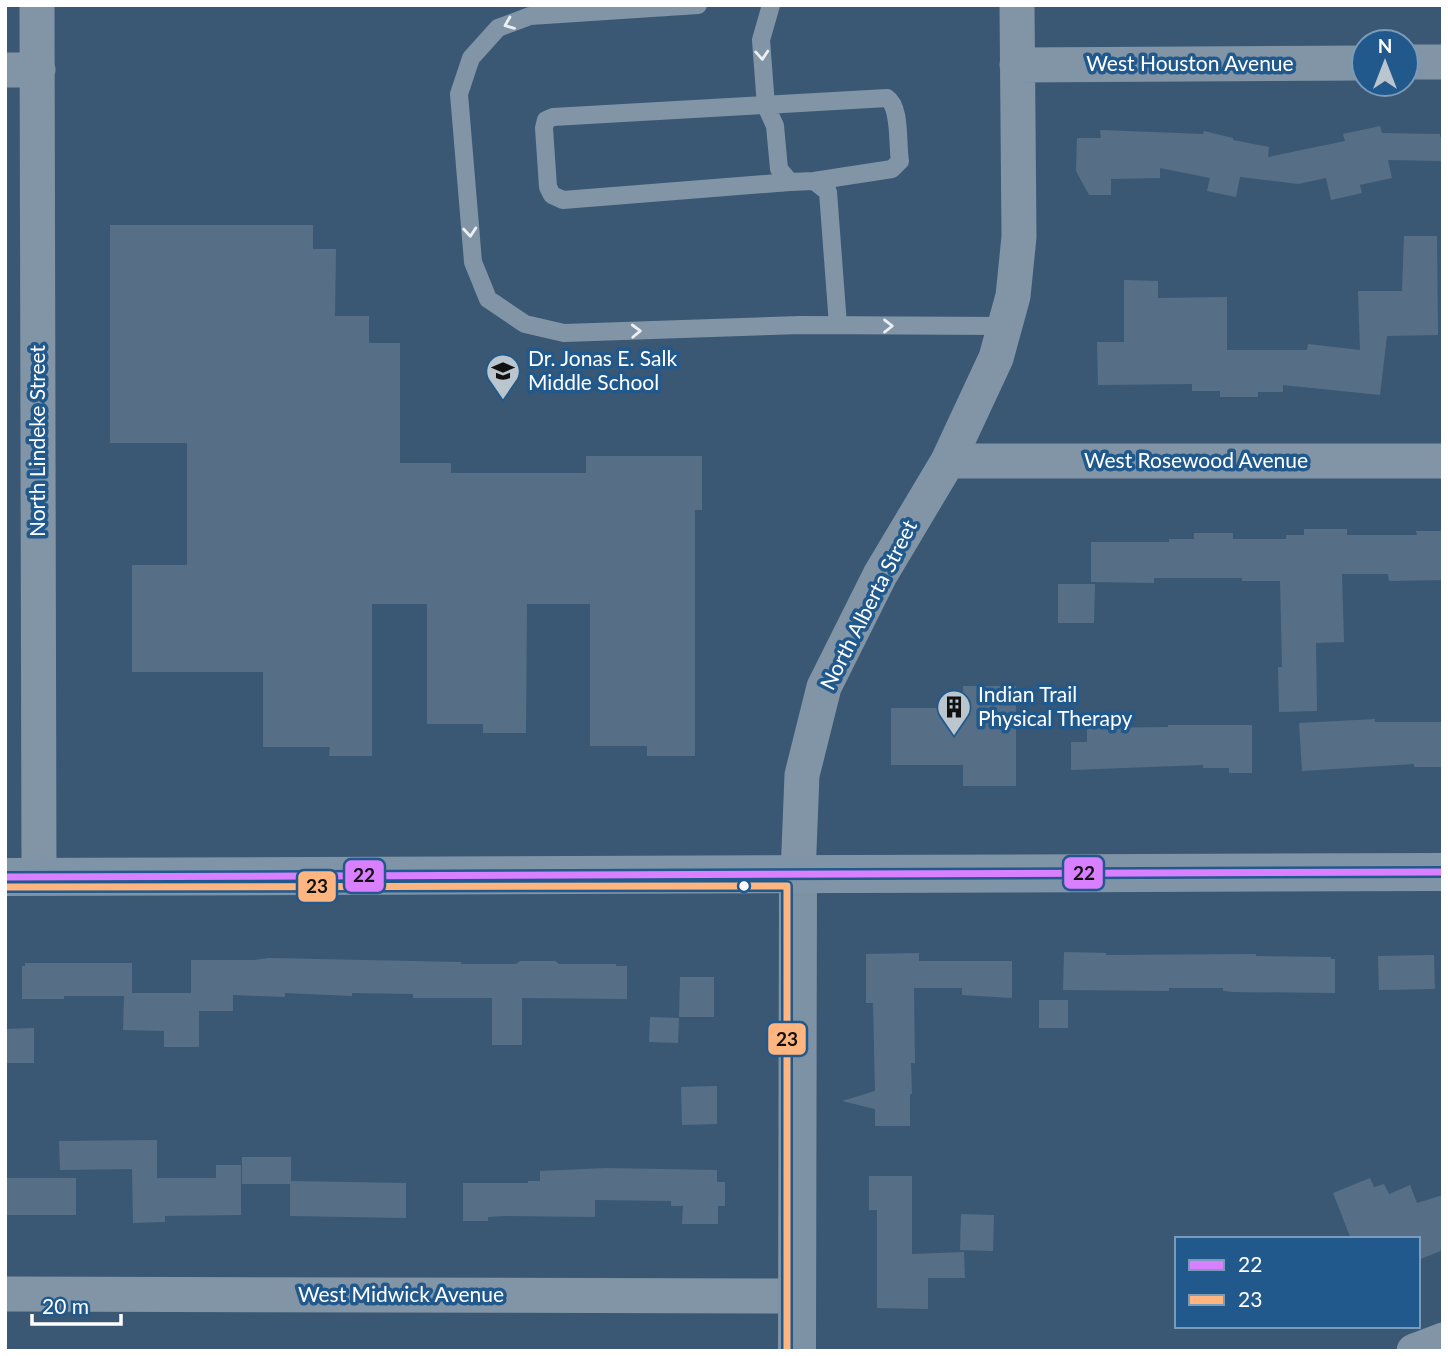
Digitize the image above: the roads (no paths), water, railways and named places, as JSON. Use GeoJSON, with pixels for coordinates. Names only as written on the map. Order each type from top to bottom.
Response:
{"type":"FeatureCollection","features":[{"type":"Feature","properties":{"kind":"main road"},"geometry":{"type":"LineString","coordinates":[[22,877],[1443,872]]}},
{"type":"Feature","properties":{"kind":"main road","name":"North Alberta Street"},"geometry":{"type":"LineString","coordinates":[[797,1351],[798,876]]}},
{"type":"Feature","properties":{"kind":"street","name":"North Lindeke Street"},"geometry":{"type":"LineString","coordinates":[[22,877],[21,70],[37,5]]}},
{"type":"Feature","properties":{"kind":"street","name":"North Alberta Street"},"geometry":{"type":"LineString","coordinates":[[798,876],[802,775],[824,687],[880,575],[948,461],[996,358],[1013,296],[1019,237],[1017,5]]}},
{"type":"Feature","properties":{"kind":"street"},"geometry":{"type":"LineString","coordinates":[[1420,62],[1443,62]]}},
{"type":"Feature","properties":{"kind":"street","name":"West Houston Avenue"},"geometry":{"type":"LineString","coordinates":[[1017,65],[1350,63]]}},
{"type":"Feature","properties":{"kind":"street","name":"West Rosewood Avenue"},"geometry":{"type":"LineString","coordinates":[[948,461],[1443,461]]}},
{"type":"Feature","properties":{"kind":"street","name":"West Midwick Avenue"},"geometry":{"type":"LineString","coordinates":[[5,1294],[797,1296]]}},
{"type":"Feature","properties":{"kind":"street"},"geometry":{"type":"LineString","coordinates":[[1414,1351],[1443,1340]]}},
{"type":"Feature","properties":{"kind":"lane"},"geometry":{"type":"LineString","coordinates":[[698,5],[530,16],[498,28],[471,58],[459,94],[473,262],[488,299],[525,324],[564,333],[838,325],[1005,326]]}},
{"type":"Feature","properties":{"kind":"lane"},"geometry":{"type":"LineString","coordinates":[[771,5],[761,40],[766,106],[775,126],[779,169],[790,182]]}},
{"type":"Feature","properties":{"kind":"lane"},"geometry":{"type":"LineString","coordinates":[[887,98],[893,102],[900,161],[892,169],[814,181],[563,200],[552,195],[548,187],[544,128],[546,120],[553,117],[766,106],[887,98]]}},
{"type":"Feature","properties":{"kind":"lane"},"geometry":{"type":"LineString","coordinates":[[814,181],[828,192],[838,325]]}},
{"type":"Feature","properties":{"kind":"place","name":"Dr. Jonas E. Salk Middle School"},"geometry":{"type":"Point","coordinates":[503,401]}},
{"type":"Feature","properties":{"kind":"place","name":"Indian Trail Physical Therapy"},"geometry":{"type":"Point","coordinates":[954,737]}}]}
